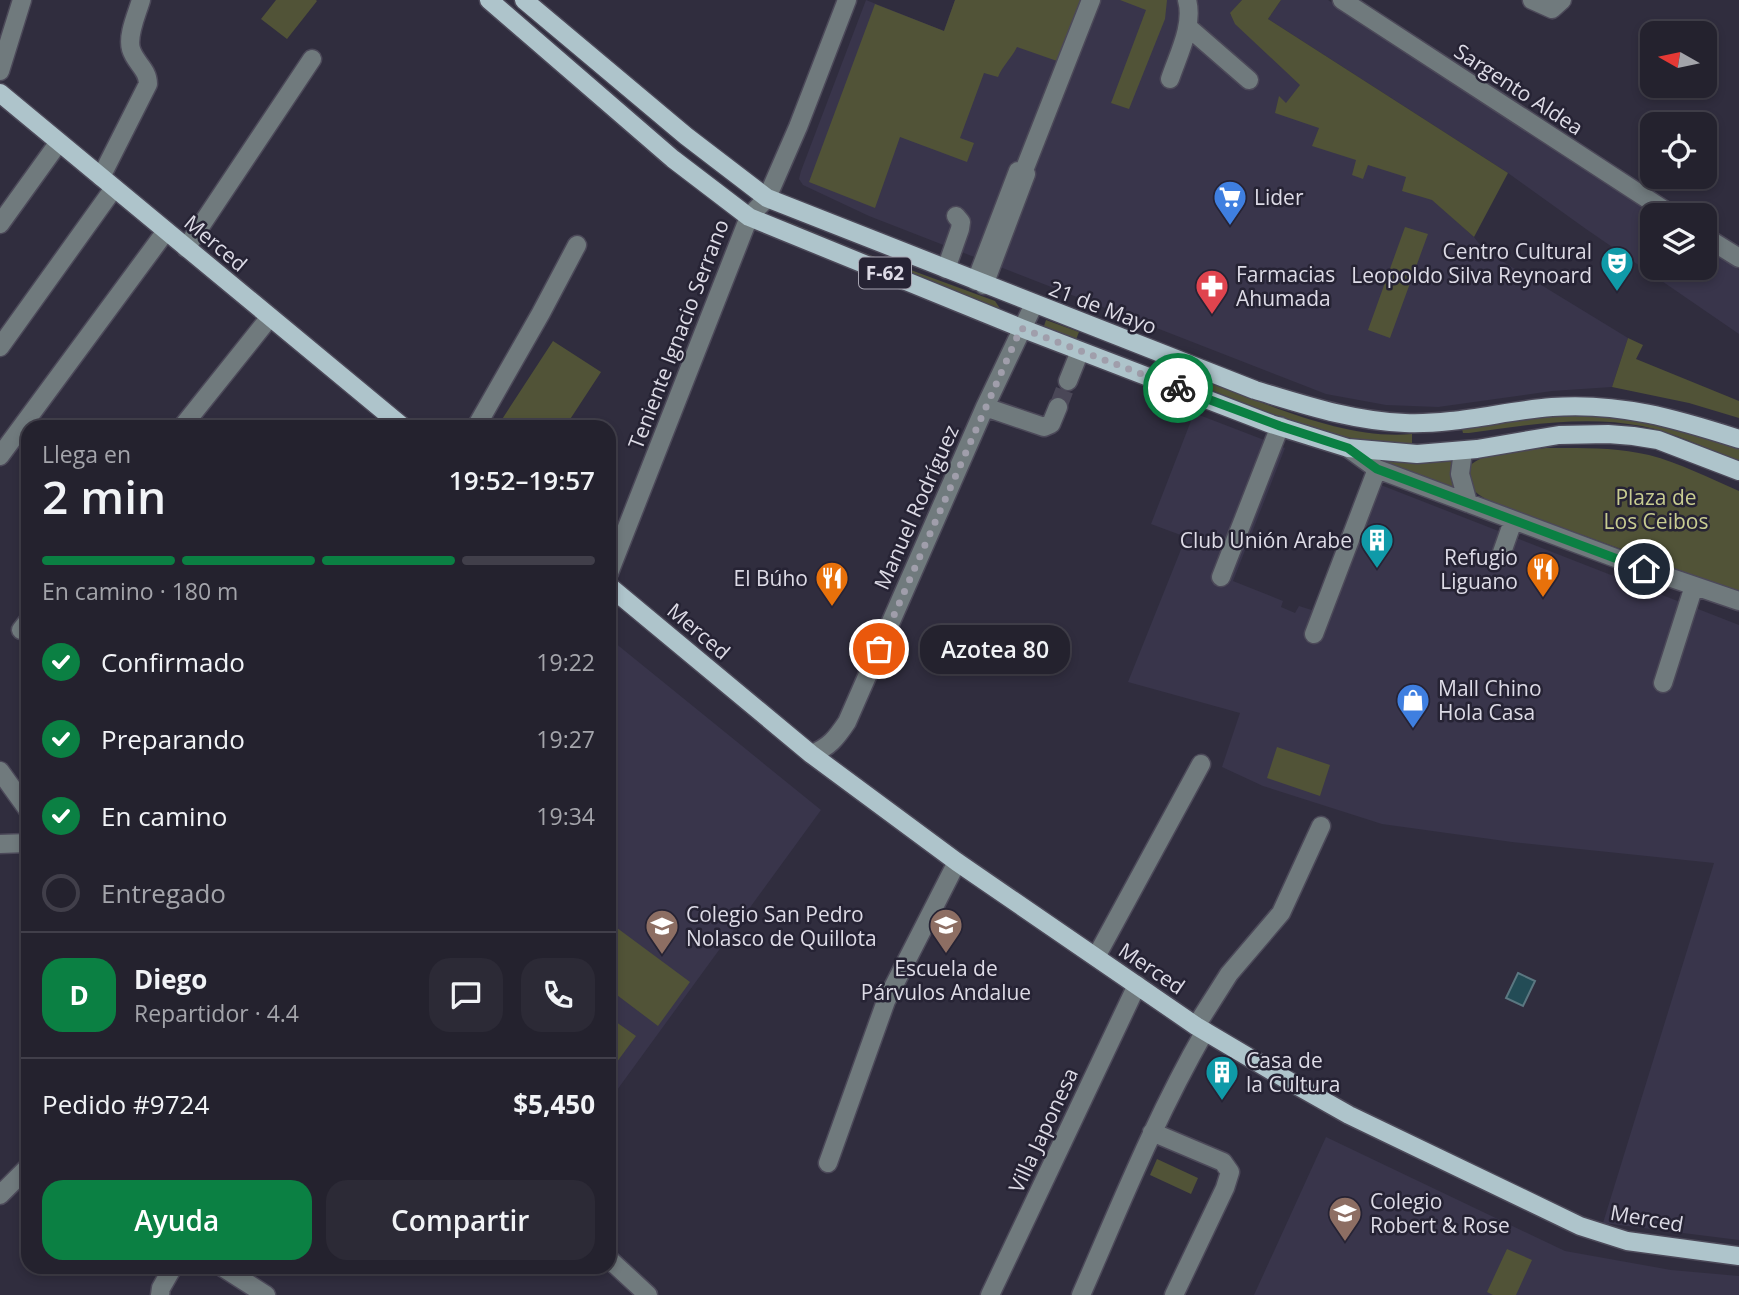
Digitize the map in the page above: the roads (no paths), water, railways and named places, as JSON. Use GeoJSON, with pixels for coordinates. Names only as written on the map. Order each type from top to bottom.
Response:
{"type":"FeatureCollection","features":[{"type":"Feature","properties":{"kind":"main road","name":"F-62"},"geometry":{"type":"LineString","coordinates":[[489,0],[673,159],[749,217],[1080,351],[1280,426],[1348,448],[1417,454],[1463,451],[1559,435],[1608,434],[1658,440],[1739,471]]}},
{"type":"Feature","properties":{"kind":"main road","name":"21 de Mayo"},"geometry":{"type":"LineString","coordinates":[[524,0],[686,136],[767,198],[1255,390],[1335,415],[1382,422],[1418,423],[1471,419],[1551,407],[1603,406],[1668,416],[1739,439]]}},
{"type":"Feature","properties":{"kind":"main road","name":"Merced"},"geometry":{"type":"LineString","coordinates":[[0,93],[395,420]]}},
{"type":"Feature","properties":{"kind":"main road","name":"Merced"},"geometry":{"type":"LineString","coordinates":[[616,592],[811,754],[957,862],[1200,1028],[1349,1115],[1580,1226],[1627,1241],[1739,1256]]}},
{"type":"Feature","properties":{"kind":"street"},"geometry":{"type":"LineString","coordinates":[[0,71],[22,0]]}},
{"type":"Feature","properties":{"kind":"street"},"geometry":{"type":"LineString","coordinates":[[0,347],[108,183],[148,84],[147,75],[132,53],[130,45],[141,0]]}},
{"type":"Feature","properties":{"kind":"street","name":"Teniente Ignacio Serrano"},"geometry":{"type":"LineString","coordinates":[[616,555],[749,217],[767,198],[798,127],[847,0]]}},
{"type":"Feature","properties":{"kind":"street"},"geometry":{"type":"LineString","coordinates":[[980,283],[1091,0]]}},
{"type":"Feature","properties":{"kind":"street"},"geometry":{"type":"LineString","coordinates":[[1170,79],[1188,27],[1187,0]]}},
{"type":"Feature","properties":{"kind":"street","name":"Sargento Aldea"},"geometry":{"type":"LineString","coordinates":[[1342,0],[1654,203]]}},
{"type":"Feature","properties":{"kind":"street"},"geometry":{"type":"LineString","coordinates":[[1532,0],[1552,9],[1562,0]]}},
{"type":"Feature","properties":{"kind":"street"},"geometry":{"type":"LineString","coordinates":[[1188,27],[1249,80]]}},
{"type":"Feature","properties":{"kind":"street"},"geometry":{"type":"LineString","coordinates":[[186,248],[312,59]]}},
{"type":"Feature","properties":{"kind":"street"},"geometry":{"type":"LineString","coordinates":[[0,224],[59,142]]}},
{"type":"Feature","properties":{"kind":"street"},"geometry":{"type":"LineString","coordinates":[[946,269],[960,229],[961,222],[956,216]]}},
{"type":"Feature","properties":{"kind":"street"},"geometry":{"type":"LineString","coordinates":[[27,420],[166,231]]}},
{"type":"Feature","properties":{"kind":"street"},"geometry":{"type":"LineString","coordinates":[[1717,244],[1739,258]]}},
{"type":"Feature","properties":{"kind":"street"},"geometry":{"type":"LineString","coordinates":[[480,420],[577,245]]}},
{"type":"Feature","properties":{"kind":"street","name":"Manuel Rodríguez"},"geometry":{"type":"LineString","coordinates":[[811,754],[822,751],[833,743],[847,722],[985,407],[1034,304]]}},
{"type":"Feature","properties":{"kind":"street"},"geometry":{"type":"LineString","coordinates":[[188,420],[270,317]]}},
{"type":"Feature","properties":{"kind":"street"},"geometry":{"type":"LineString","coordinates":[[1068,381],[1080,351]]}},
{"type":"Feature","properties":{"kind":"street"},"geometry":{"type":"LineString","coordinates":[[985,407],[1044,427],[1051,424],[1058,407]]}},
{"type":"Feature","properties":{"kind":"street"},"geometry":{"type":"LineString","coordinates":[[1221,577],[1280,426]]}},
{"type":"Feature","properties":{"kind":"street"},"geometry":{"type":"LineString","coordinates":[[0,456],[21,428]]}},
{"type":"Feature","properties":{"kind":"street"},"geometry":{"type":"LineString","coordinates":[[1348,448],[1377,469],[1513,521],[1739,601]]}},
{"type":"Feature","properties":{"kind":"street"},"geometry":{"type":"LineString","coordinates":[[1463,451],[1460,474],[1468,503]]}},
{"type":"Feature","properties":{"kind":"street"},"geometry":{"type":"LineString","coordinates":[[1314,634],[1377,469]]}},
{"type":"Feature","properties":{"kind":"street"},"geometry":{"type":"LineString","coordinates":[[1500,558],[1513,521]]}},
{"type":"Feature","properties":{"kind":"street"},"geometry":{"type":"LineString","coordinates":[[1663,683],[1694,586]]}},
{"type":"Feature","properties":{"kind":"street"},"geometry":{"type":"LineString","coordinates":[[1096,957],[1201,764]]}},
{"type":"Feature","properties":{"kind":"street"},"geometry":{"type":"LineString","coordinates":[[0,771],[21,800]]}},
{"type":"Feature","properties":{"kind":"street"},"geometry":{"type":"LineString","coordinates":[[1082,1295],[1200,1028],[1229,974],[1281,913],[1321,826]]}},
{"type":"Feature","properties":{"kind":"street"},"geometry":{"type":"LineString","coordinates":[[0,844],[21,843]]}},
{"type":"Feature","properties":{"kind":"street"},"geometry":{"type":"LineString","coordinates":[[828,1163],[886,1001],[957,862]]}},
{"type":"Feature","properties":{"kind":"street","name":"Villa Japonesa"},"geometry":{"type":"LineString","coordinates":[[990,1295],[1137,985]]}},
{"type":"Feature","properties":{"kind":"street"},"geometry":{"type":"LineString","coordinates":[[1152,1132],[1223,1163],[1230,1172],[1174,1295]]}},
{"type":"Feature","properties":{"kind":"street"},"geometry":{"type":"LineString","coordinates":[[0,1195],[21,1174]]}},
{"type":"Feature","properties":{"kind":"street"},"geometry":{"type":"LineString","coordinates":[[616,1265],[648,1295]]}},
{"type":"Feature","properties":{"kind":"street"},"geometry":{"type":"LineString","coordinates":[[160,1295],[169,1274]]}},
{"type":"Feature","properties":{"kind":"street"},"geometry":{"type":"LineString","coordinates":[[233,1274],[266,1295]]}},
{"type":"Feature","properties":{"kind":"tunnel"},"geometry":{"type":"LineString","coordinates":[[1058,407],[1068,381]]}},
{"type":"Feature","properties":{"kind":"place","name":"Lider"},"geometry":{"type":"Point","coordinates":[1230,227]}},
{"type":"Feature","properties":{"kind":"place","name":"Centro Cultural Leopoldo Silva Reynoard"},"geometry":{"type":"Point","coordinates":[1617,293]}},
{"type":"Feature","properties":{"kind":"place","name":"Farmacias Ahumada"},"geometry":{"type":"Point","coordinates":[1212,316]}},
{"type":"Feature","properties":{"kind":"place","name":"Club Unión Arabe"},"geometry":{"type":"Point","coordinates":[1377,570]}},
{"type":"Feature","properties":{"kind":"place","name":"Refugio Liguano"},"geometry":{"type":"Point","coordinates":[1543,599]}},
{"type":"Feature","properties":{"kind":"place","name":"El Búho"},"geometry":{"type":"Point","coordinates":[832,608]}},
{"type":"Feature","properties":{"kind":"place","name":"Azotea 80"},"geometry":{"type":"Point","coordinates":[879,649]}},
{"type":"Feature","properties":{"kind":"place","name":"Mall Chino Hola Casa"},"geometry":{"type":"Point","coordinates":[1413,730]}},
{"type":"Feature","properties":{"kind":"place","name":"Escuela de Párvulos Andalue"},"geometry":{"type":"Point","coordinates":[946,955]}},
{"type":"Feature","properties":{"kind":"place","name":"Colegio San Pedro Nolasco de Quillota"},"geometry":{"type":"Point","coordinates":[662,956]}},
{"type":"Feature","properties":{"kind":"place","name":"Casa de la Cultura"},"geometry":{"type":"Point","coordinates":[1222,1102]}},
{"type":"Feature","properties":{"kind":"place","name":"Colegio Robert & Rose"},"geometry":{"type":"Point","coordinates":[1345,1243]}},
{"type":"Feature","properties":{"kind":"park label","name":"Plaza de Los Ceibos"},"geometry":{"type":"Point","coordinates":[1656,509]}}]}
